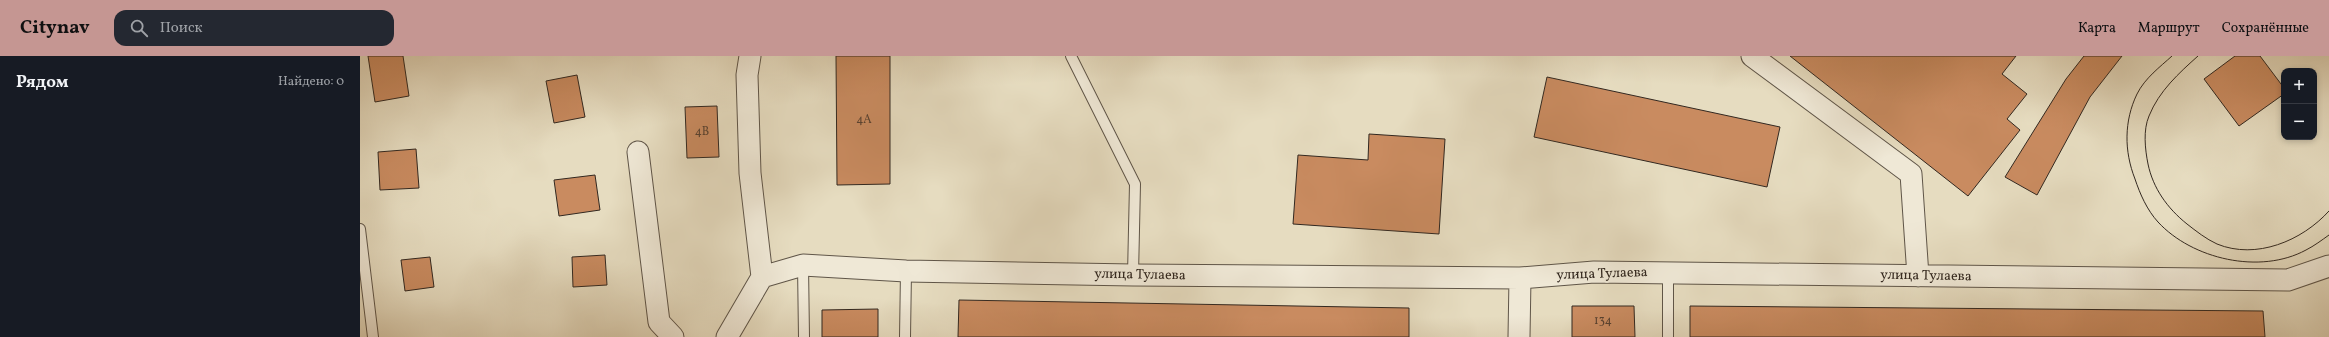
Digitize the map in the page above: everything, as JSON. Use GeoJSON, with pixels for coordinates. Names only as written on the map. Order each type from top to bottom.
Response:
{"type":"FeatureCollection","features":[{"type":"Feature","properties":{"kind":"street"},"geometry":{"type":"LineString","coordinates":[[727,337],[762,277],[750,173],[747,75],[750,56]]}},
{"type":"Feature","properties":{"kind":"street"},"geometry":{"type":"LineString","coordinates":[[1752,56],[1911,174],[1918,276]]}},
{"type":"Feature","properties":{"kind":"street"},"geometry":{"type":"LineString","coordinates":[[638,152],[659,322],[673,337]]}},
{"type":"Feature","properties":{"kind":"street","name":"улица Тулаева"},"geometry":{"type":"LineString","coordinates":[[762,277],[803,265],[906,271],[1134,275],[1520,278],[1594,272],[2288,280],[2329,266]]}},
{"type":"Feature","properties":{"kind":"street"},"geometry":{"type":"LineString","coordinates":[[1519,337],[1520,278]]}},
{"type":"Feature","properties":{"kind":"lane"},"geometry":{"type":"LineString","coordinates":[[1071,56],[1135,184],[1134,275]]}},
{"type":"Feature","properties":{"kind":"lane"},"geometry":{"type":"LineString","coordinates":[[360,229],[373,337]]}},
{"type":"Feature","properties":{"kind":"lane"},"geometry":{"type":"LineString","coordinates":[[803,265],[804,337]]}},
{"type":"Feature","properties":{"kind":"lane"},"geometry":{"type":"LineString","coordinates":[[905,337],[906,271]]}},
{"type":"Feature","properties":{"kind":"lane"},"geometry":{"type":"LineString","coordinates":[[1668,273],[1668,337]]}},
{"type":"Feature","properties":{"kind":"building"},"geometry":{"type":"Polygon","coordinates":[[[368,56],[403,56],[409,96],[375,102],[368,56]]]}},
{"type":"Feature","properties":{"kind":"building"},"geometry":{"type":"Polygon","coordinates":[[[836,56],[890,56],[890,184],[837,185],[836,56]]]}},
{"type":"Feature","properties":{"kind":"building"},"geometry":{"type":"Polygon","coordinates":[[[1790,56],[2016,56],[2002,74],[2027,94],[2007,119],[2020,130],[1968,196],[1790,56]]]}},
{"type":"Feature","properties":{"kind":"building"},"geometry":{"type":"Polygon","coordinates":[[[2084,56],[2122,56],[2090,97],[2037,195],[2005,177],[2066,79],[2084,56]]]}},
{"type":"Feature","properties":{"kind":"building"},"geometry":{"type":"Polygon","coordinates":[[[2235,56],[2260,56],[2281,84],[2281,96],[2239,126],[2204,79],[2235,56]]]}},
{"type":"Feature","properties":{"kind":"building"},"geometry":{"type":"Polygon","coordinates":[[[577,75],[585,117],[554,123],[546,81],[577,75]]]}},
{"type":"Feature","properties":{"kind":"building"},"geometry":{"type":"Polygon","coordinates":[[[1547,77],[1780,127],[1767,187],[1534,137],[1547,77]]]}},
{"type":"Feature","properties":{"kind":"building"},"geometry":{"type":"Polygon","coordinates":[[[717,106],[719,157],[687,158],[685,107],[717,106]]]}},
{"type":"Feature","properties":{"kind":"building"},"geometry":{"type":"Polygon","coordinates":[[[1369,134],[1445,139],[1439,234],[1293,224],[1298,155],[1368,160],[1369,134]]]}},
{"type":"Feature","properties":{"kind":"building"},"geometry":{"type":"Polygon","coordinates":[[[416,149],[419,188],[380,190],[378,152],[416,149]]]}},
{"type":"Feature","properties":{"kind":"building"},"geometry":{"type":"Polygon","coordinates":[[[595,175],[600,210],[559,216],[554,180],[595,175]]]}},
{"type":"Feature","properties":{"kind":"building"},"geometry":{"type":"Polygon","coordinates":[[[605,255],[607,285],[573,287],[572,257],[605,255]]]}},
{"type":"Feature","properties":{"kind":"building"},"geometry":{"type":"Polygon","coordinates":[[[430,257],[434,287],[405,291],[401,260],[430,257]]]}},
{"type":"Feature","properties":{"kind":"building"},"geometry":{"type":"Polygon","coordinates":[[[959,300],[1409,308],[1409,337],[958,337],[959,300]]]}},
{"type":"Feature","properties":{"kind":"building"},"geometry":{"type":"Polygon","coordinates":[[[1572,306],[1634,306],[1635,337],[1572,337],[1572,306]]]}},
{"type":"Feature","properties":{"kind":"building"},"geometry":{"type":"Polygon","coordinates":[[[1690,306],[2263,311],[2265,337],[1690,337],[1690,306]]]}},
{"type":"Feature","properties":{"kind":"building"},"geometry":{"type":"Polygon","coordinates":[[[878,309],[878,337],[822,337],[822,310],[878,309]]]}},
{"type":"Feature","properties":{"kind":"tram line"},"geometry":{"type":"LineString","coordinates":[[2172,56],[2153,73],[2140,88],[2130,115],[2127,136],[2127,147],[2131,168],[2144,202],[2158,222],[2172,235],[2189,246],[2208,254],[2248,262],[2268,261],[2288,257],[2309,248],[2329,235]]}},
{"type":"Feature","properties":{"kind":"tram line"},"geometry":{"type":"LineString","coordinates":[[2198,56],[2177,76],[2158,98],[2147,121],[2145,146],[2150,173],[2157,189],[2167,204],[2180,218],[2209,240],[2232,248],[2247,250],[2278,245],[2292,239],[2318,222],[2329,211]]}}]}
